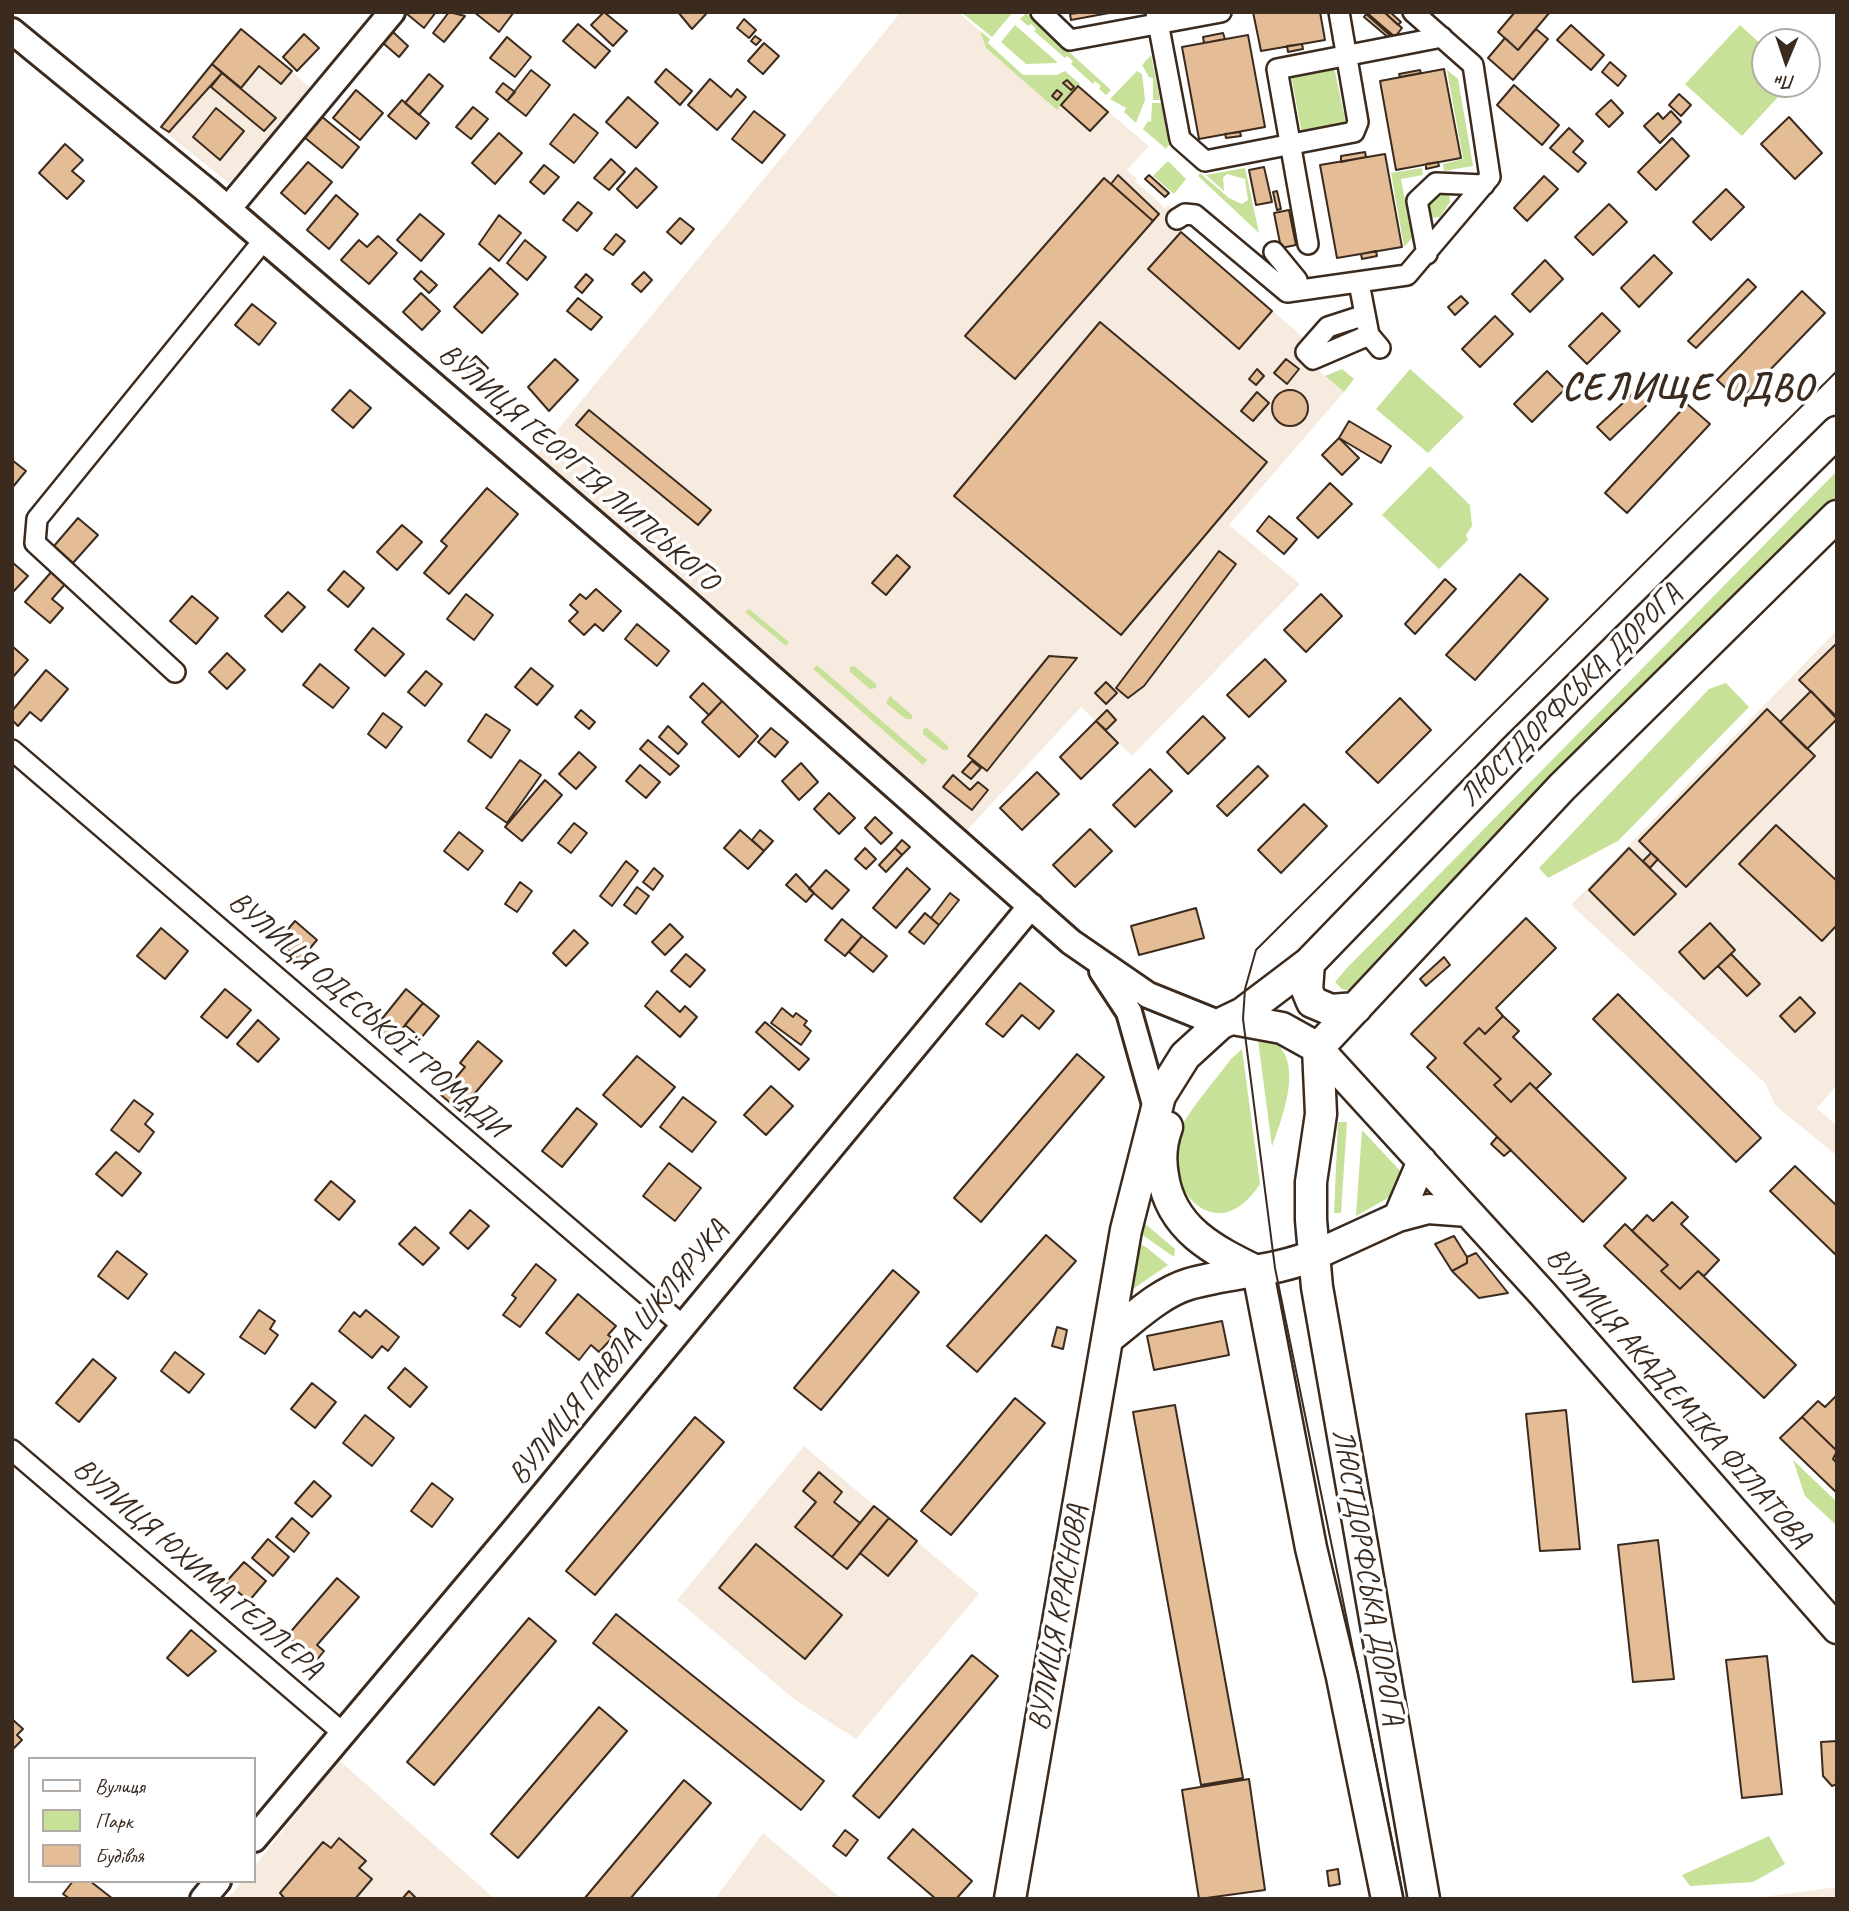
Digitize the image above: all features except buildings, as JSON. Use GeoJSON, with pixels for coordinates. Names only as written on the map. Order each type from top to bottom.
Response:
{"type":"FeatureCollection","features":[{"type":"Feature","properties":{"kind":"main road","name":"ЛЮСТДОРФСЬКА ДОРОГА"},"geometry":{"type":"LineString","coordinates":[[1156,1107],[1185,1056],[1309,963],[1515,750],[1837,432]]}},
{"type":"Feature","properties":{"kind":"main road","name":"ЛЮСТДОРФСЬКА ДОРОГА"},"geometry":{"type":"LineString","coordinates":[[1424,1899],[1317,1287],[1311,1182],[1321,1114],[1318,1048],[1562,787],[1837,516]]}},
{"type":"Feature","properties":{"kind":"main road"},"geometry":{"type":"LineString","coordinates":[[1309,963],[1307,990],[1312,1002],[1331,1010],[1356,1008]]}},
{"type":"Feature","properties":{"kind":"main road"},"geometry":{"type":"LineString","coordinates":[[1272,1269],[1202,1241],[1174,1213],[1165,1190],[1161,1162],[1163,1136],[1195,1066],[1235,1021],[1282,1028],[1318,1048]]}},
{"type":"Feature","properties":{"kind":"main road","name":"ВУЛИЦЯ АКАДЕМІКА ФІЛАТОВА"},"geometry":{"type":"LineString","coordinates":[[1318,1048],[1468,1212],[1837,1629]]}},
{"type":"Feature","properties":{"kind":"main road","name":"ВУЛИЦЯ КРАСНОВА"},"geometry":{"type":"LineString","coordinates":[[1010,1899],[1133,1202],[1156,1107]]}},
{"type":"Feature","properties":{"kind":"main road"},"geometry":{"type":"LineString","coordinates":[[1398,1217],[1422,1161]]}},
{"type":"Feature","properties":{"kind":"main road"},"geometry":{"type":"LineString","coordinates":[[1108,1338],[1160,1298],[1187,1285],[1272,1269],[1315,1255],[1398,1217],[1428,1209],[1468,1212]]}},
{"type":"Feature","properties":{"kind":"main road","name":"ЛЮСТДОРФСЬКА ДОРОГА"},"geometry":{"type":"LineString","coordinates":[[1272,1269],[1311,1548],[1342,1677],[1387,1899]]}},
{"type":"Feature","properties":{"kind":"street"},"geometry":{"type":"LineString","coordinates":[[1041,12],[1070,40],[1157,18],[1221,12]]}},
{"type":"Feature","properties":{"kind":"street"},"geometry":{"type":"LineString","coordinates":[[1157,18],[1180,139],[1205,161],[1349,135],[1356,130],[1358,122],[1339,12]]}},
{"type":"Feature","properties":{"kind":"street"},"geometry":{"type":"LineString","coordinates":[[1177,219],[1189,213],[1195,215],[1281,290],[1298,286],[1359,283],[1407,275],[1490,177],[1474,65],[1413,12]]}},
{"type":"Feature","properties":{"kind":"street"},"geometry":{"type":"LineString","coordinates":[[228,209],[388,14]]}},
{"type":"Feature","properties":{"kind":"street","name":"ВУЛИЦЯ ГЕОРГІЯ ЛИПСЬКОГО"},"geometry":{"type":"LineString","coordinates":[[12,31],[228,209],[686,602],[1096,961],[1148,995],[1235,1021]]}},
{"type":"Feature","properties":{"kind":"street"},"geometry":{"type":"LineString","coordinates":[[1308,244],[1277,69],[1442,37]]}},
{"type":"Feature","properties":{"kind":"street"},"geometry":{"type":"LineString","coordinates":[[1427,254],[1417,201],[1436,183],[1484,185]]}},
{"type":"Feature","properties":{"kind":"street"},"geometry":{"type":"LineString","coordinates":[[175,673],[35,544],[34,530],[37,519],[263,241]]}},
{"type":"Feature","properties":{"kind":"street"},"geometry":{"type":"LineString","coordinates":[[1283,255],[1298,286]]}},
{"type":"Feature","properties":{"kind":"street"},"geometry":{"type":"LineString","coordinates":[[1359,283],[1365,315],[1375,342],[1313,359],[1306,352],[1328,327],[1365,315]]}},
{"type":"Feature","properties":{"kind":"street","name":"ВУЛИЦЯ ОДЕСЬКОЇ ГРОМАДИ"},"geometry":{"type":"LineString","coordinates":[[12,750],[682,1325]]}},
{"type":"Feature","properties":{"kind":"street","name":"ВУЛИЦЯ ПАВЛА ШКЛЯРУКА"},"geometry":{"type":"LineString","coordinates":[[256,1837],[516,1528],[1031,906]]}},
{"type":"Feature","properties":{"kind":"street","name":"ВУЛИЦЯ ГЕОРГІЯ ЛИПСЬКОГО"},"geometry":{"type":"LineString","coordinates":[[1096,961],[1129,1012],[1163,1136]]}},
{"type":"Feature","properties":{"kind":"street","name":"ВУЛИЦЯ ЮХИМА ГЕЛЛЕРА"},"geometry":{"type":"LineString","coordinates":[[12,1450],[343,1733]]}},
{"type":"Feature","properties":{"kind":"street"},"geometry":{"type":"LineString","coordinates":[[203,1899],[216,1883]]}},
{"type":"Feature","properties":{"kind":"shaded area"},"geometry":{"type":"Polygon","coordinates":[[[901,12],[958,12],[980,31],[986,48],[1057,109],[1078,86],[1149,146],[1127,170],[1137,179],[1135,181],[1165,208],[1168,205],[1174,210],[1181,232],[1304,338],[1294,350],[1344,392],[1229,525],[1300,584],[1132,756],[1081,707],[959,839],[531,462],[901,12]]]}},
{"type":"Feature","properties":{"kind":"shaded area"},"geometry":{"type":"Polygon","coordinates":[[[241,29],[311,88],[229,183],[160,128],[241,29]]]}},
{"type":"Feature","properties":{"kind":"shaded area"},"geometry":{"type":"Polygon","coordinates":[[[1837,630],[1837,1085],[1817,1108],[1837,1126],[1837,1156],[1775,1105],[1765,1083],[1571,905],[1837,630]]]}},
{"type":"Feature","properties":{"kind":"shaded area"},"geometry":{"type":"Polygon","coordinates":[[[804,1446],[979,1594],[856,1739],[794,1699],[677,1600],[804,1446]]]}},
{"type":"Feature","properties":{"kind":"shaded area"},"geometry":{"type":"Polygon","coordinates":[[[339,1760],[495,1899],[228,1899],[240,1883],[256,1883],[256,1864],[339,1760]]]}},
{"type":"Feature","properties":{"kind":"shaded area"},"geometry":{"type":"Polygon","coordinates":[[[763,1833],[842,1899],[715,1899],[763,1833]]]}},
{"type":"Feature","properties":{"kind":"shaded area"},"geometry":{"type":"Polygon","coordinates":[[[1837,1887],[1837,1899],[1748,1899],[1837,1887]]]}},
{"type":"Feature","properties":{"kind":"green space"},"geometry":{"type":"Polygon","coordinates":[[[961,12],[1013,12],[992,37],[961,12]]]}},
{"type":"Feature","properties":{"kind":"green space"},"geometry":{"type":"Polygon","coordinates":[[[1026,13],[1111,90],[1106,95],[1099,89],[1101,86],[1095,81],[1093,84],[1071,64],[1073,61],[1067,56],[1065,58],[1034,31],[1036,29],[1031,24],[1028,26],[1020,19],[1026,13]]]}},
{"type":"Feature","properties":{"kind":"green space"},"geometry":{"type":"Polygon","coordinates":[[[1015,25],[1057,63],[1026,64],[1001,42],[1015,25]]]}},
{"type":"Feature","properties":{"kind":"green space"},"geometry":{"type":"Polygon","coordinates":[[[1740,25],[1751,35],[1751,98],[1777,98],[1742,136],[1685,84],[1740,25]]]}},
{"type":"Feature","properties":{"kind":"green space"},"geometry":{"type":"Polygon","coordinates":[[[980,31],[990,39],[988,43],[1023,75],[1057,75],[1065,71],[1080,84],[1057,110],[986,48],[980,31]]]}},
{"type":"Feature","properties":{"kind":"green space"},"geometry":{"type":"Polygon","coordinates":[[[1151,55],[1160,100],[1153,100],[1153,78],[1149,77],[1142,65],[1151,55]]]}},
{"type":"Feature","properties":{"kind":"green space"},"geometry":{"type":"Polygon","coordinates":[[[1334,67],[1346,124],[1302,134],[1291,75],[1334,67]]]}},
{"type":"Feature","properties":{"kind":"green space"},"geometry":{"type":"Polygon","coordinates":[[[1447,70],[1458,79],[1473,166],[1444,171],[1443,164],[1463,159],[1447,70]]]}},
{"type":"Feature","properties":{"kind":"green space"},"geometry":{"type":"Polygon","coordinates":[[[1137,71],[1142,74],[1145,100],[1136,123],[1124,112],[1126,108],[1110,99],[1137,71]]]}},
{"type":"Feature","properties":{"kind":"green space"},"geometry":{"type":"Polygon","coordinates":[[[1152,103],[1161,103],[1169,145],[1166,149],[1143,129],[1148,121],[1151,122],[1152,103]]]}},
{"type":"Feature","properties":{"kind":"green space"},"geometry":{"type":"Polygon","coordinates":[[[1168,161],[1186,179],[1174,194],[1153,176],[1168,161]]]}},
{"type":"Feature","properties":{"kind":"green space"},"geometry":{"type":"Polygon","coordinates":[[[1245,168],[1259,233],[1198,176],[1200,173],[1229,198],[1242,204],[1248,200],[1245,179],[1227,174],[1223,178],[1224,191],[1206,175],[1245,168]]]}},
{"type":"Feature","properties":{"kind":"green space"},"geometry":{"type":"Polygon","coordinates":[[[1422,168],[1423,175],[1401,179],[1412,238],[1404,247],[1391,173],[1422,168]]]}},
{"type":"Feature","properties":{"kind":"green space"},"geometry":{"type":"Polygon","coordinates":[[[1441,191],[1449,192],[1450,202],[1440,217],[1430,218],[1426,203],[1441,191]]]}},
{"type":"Feature","properties":{"kind":"green space"},"geometry":{"type":"Polygon","coordinates":[[[1342,369],[1354,379],[1344,392],[1325,376],[1342,369]]]}},
{"type":"Feature","properties":{"kind":"green space"},"geometry":{"type":"Polygon","coordinates":[[[1410,369],[1464,417],[1428,453],[1376,409],[1410,369]]]}},
{"type":"Feature","properties":{"kind":"green space"},"geometry":{"type":"Polygon","coordinates":[[[1430,466],[1470,505],[1472,526],[1466,535],[1468,540],[1439,569],[1382,515],[1430,466]]]}},
{"type":"Feature","properties":{"kind":"green space"},"geometry":{"type":"Polygon","coordinates":[[[1837,471],[1837,496],[1353,992],[1342,989],[1335,982],[1346,969],[1837,471]]]}},
{"type":"Feature","properties":{"kind":"green space"},"geometry":{"type":"Polygon","coordinates":[[[749,609],[789,642],[786,646],[745,612],[749,609]]]}},
{"type":"Feature","properties":{"kind":"green space"},"geometry":{"type":"Polygon","coordinates":[[[817,665],[927,760],[923,765],[813,669],[817,665]]]}},
{"type":"Feature","properties":{"kind":"green space"},"geometry":{"type":"Polygon","coordinates":[[[854,666],[876,684],[876,688],[870,689],[850,672],[850,667],[854,666]]]}},
{"type":"Feature","properties":{"kind":"green space"},"geometry":{"type":"Polygon","coordinates":[[[1726,683],[1749,707],[1618,841],[1548,878],[1539,868],[1709,689],[1726,683]]]}},
{"type":"Feature","properties":{"kind":"green space"},"geometry":{"type":"Polygon","coordinates":[[[890,696],[912,715],[912,719],[906,719],[886,703],[890,696]]]}},
{"type":"Feature","properties":{"kind":"green space"},"geometry":{"type":"Polygon","coordinates":[[[927,728],[948,746],[948,750],[943,750],[923,734],[923,729],[927,728]]]}},
{"type":"Feature","properties":{"kind":"green space"},"geometry":{"type":"Polygon","coordinates":[[[1269,1039],[1280,1048],[1287,1059],[1289,1073],[1285,1105],[1272,1147],[1258,1040],[1269,1039]]]}},
{"type":"Feature","properties":{"kind":"green space"},"geometry":{"type":"Polygon","coordinates":[[[1242,1049],[1260,1184],[1242,1204],[1225,1212],[1209,1211],[1194,1202],[1183,1188],[1176,1171],[1174,1152],[1178,1134],[1188,1115],[1231,1059],[1242,1049]]]}},
{"type":"Feature","properties":{"kind":"green space"},"geometry":{"type":"Polygon","coordinates":[[[1338,1122],[1347,1122],[1341,1213],[1334,1213],[1338,1122]]]}},
{"type":"Feature","properties":{"kind":"green space"},"geometry":{"type":"Polygon","coordinates":[[[1362,1130],[1403,1174],[1402,1190],[1356,1216],[1362,1130]]]}},
{"type":"Feature","properties":{"kind":"green space"},"geometry":{"type":"Polygon","coordinates":[[[1143,1222],[1175,1249],[1174,1257],[1131,1227],[1143,1222]]]}},
{"type":"Feature","properties":{"kind":"green space"},"geometry":{"type":"Polygon","coordinates":[[[1129,1238],[1146,1247],[1168,1265],[1130,1291],[1129,1238]]]}},
{"type":"Feature","properties":{"kind":"green space"},"geometry":{"type":"Polygon","coordinates":[[[1793,1460],[1837,1502],[1837,1526],[1805,1496],[1793,1460]]]}},
{"type":"Feature","properties":{"kind":"green space"},"geometry":{"type":"Polygon","coordinates":[[[1769,1836],[1785,1864],[1753,1882],[1690,1886],[1682,1875],[1769,1836]]]}},
{"type":"Feature","properties":{"kind":"tram line"},"geometry":{"type":"LineString","coordinates":[[1404,1899],[1275,1268],[1243,1019],[1245,989],[1256,950],[1837,371]]}},
{"type":"Feature","properties":{"kind":"district","name":"СЕЛИЩЕ ОДВО"},"geometry":{"type":"Point","coordinates":[1688,389]}}]}
